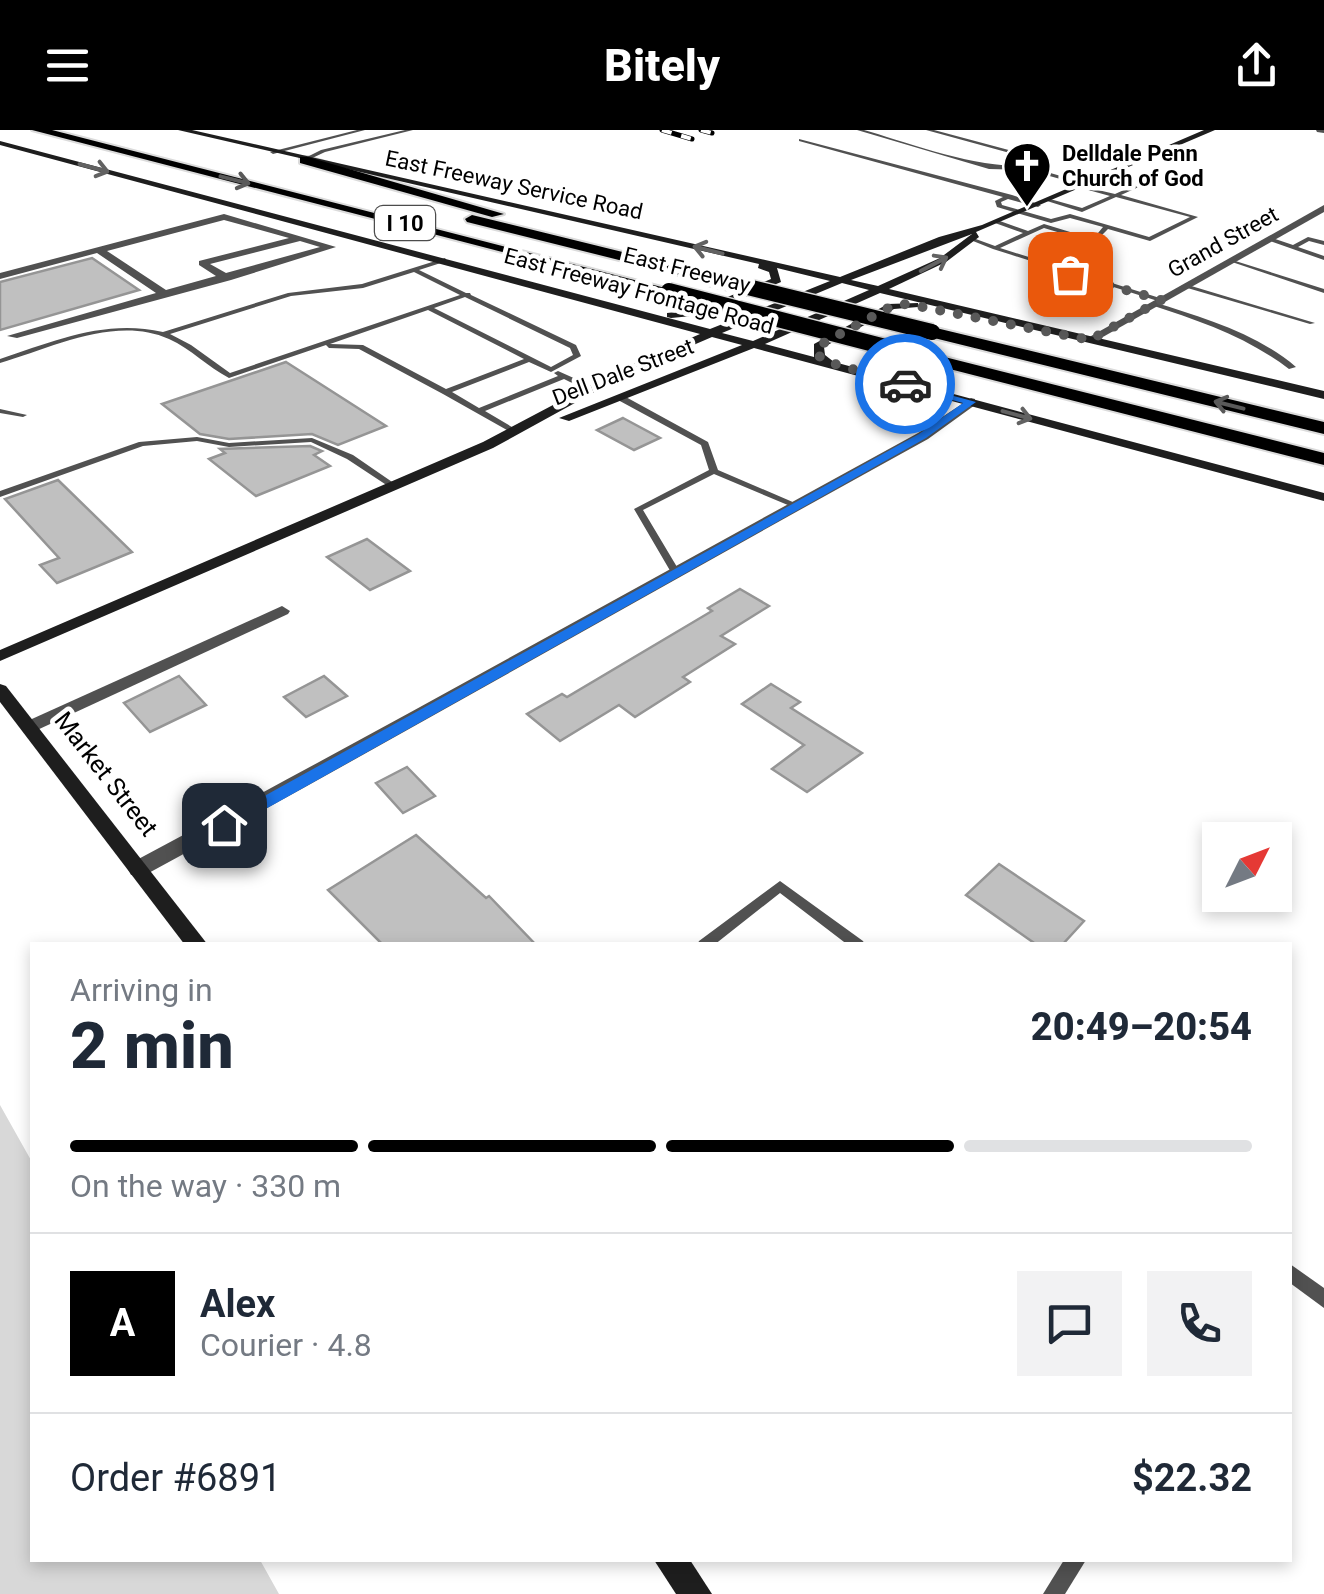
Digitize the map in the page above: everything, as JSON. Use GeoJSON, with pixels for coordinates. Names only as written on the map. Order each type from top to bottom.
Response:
{"type":"FeatureCollection","features":[{"type":"Feature","properties":{"kind":"highway"},"geometry":{"type":"LineString","coordinates":[[24,130],[140,156]]}},
{"type":"Feature","properties":{"kind":"highway","name":"East Freeway"},"geometry":{"type":"LineString","coordinates":[[38,130],[1324,460]]}},
{"type":"Feature","properties":{"kind":"highway"},"geometry":{"type":"LineString","coordinates":[[304,160],[483,209],[648,262]]}},
{"type":"Feature","properties":{"kind":"highway","name":"East Freeway"},"geometry":{"type":"LineString","coordinates":[[336,186],[1324,428]]}},
{"type":"Feature","properties":{"kind":"main road","name":"East Freeway Service Road"},"geometry":{"type":"LineString","coordinates":[[182,130],[600,223],[837,281]]}},
{"type":"Feature","properties":{"kind":"main road","name":"Dell Dale Street"},"geometry":{"type":"LineString","coordinates":[[0,656],[488,445],[629,369],[711,333],[942,239],[985,228],[1210,130]]}},
{"type":"Feature","properties":{"kind":"main road","name":"East Freeway Frontage Road"},"geometry":{"type":"LineString","coordinates":[[0,142],[1324,497]]}},
{"type":"Feature","properties":{"kind":"main road","name":"Dell Dale Street"},"geometry":{"type":"LineString","coordinates":[[488,445],[621,398],[754,344],[943,260],[985,228]]}},
{"type":"Feature","properties":{"kind":"main road"},"geometry":{"type":"LineString","coordinates":[[567,292],[686,316],[777,280],[773,270],[742,259]]}},
{"type":"Feature","properties":{"kind":"main road"},"geometry":{"type":"LineString","coordinates":[[837,281],[1324,394]]}},
{"type":"Feature","properties":{"kind":"main road"},"geometry":{"type":"LineString","coordinates":[[828,362],[819,356],[818,346],[892,306],[926,306],[1017,327],[1048,330]]}},
{"type":"Feature","properties":{"kind":"main road","name":"Market Street"},"geometry":{"type":"LineString","coordinates":[[0,690],[195,942]]}},
{"type":"Feature","properties":{"kind":"main road"},"geometry":{"type":"LineString","coordinates":[[672,1562],[696,1594]]}},
{"type":"Feature","properties":{"kind":"street","name":"Grand Street"},"geometry":{"type":"LineString","coordinates":[[1090,340],[1324,208]]}},
{"type":"Feature","properties":{"kind":"street"},"geometry":{"type":"LineString","coordinates":[[0,276],[224,217],[331,247],[13,336]]}},
{"type":"Feature","properties":{"kind":"street"},"geometry":{"type":"LineString","coordinates":[[227,278],[202,263],[300,238]]}},
{"type":"Feature","properties":{"kind":"street"},"geometry":{"type":"LineString","coordinates":[[99,250],[164,293]]}},
{"type":"Feature","properties":{"kind":"street"},"geometry":{"type":"LineString","coordinates":[[138,869],[403,727],[477,681],[798,506],[922,436],[971,402]]}},
{"type":"Feature","properties":{"kind":"street"},"geometry":{"type":"LineString","coordinates":[[29,728],[282,611]]}},
{"type":"Feature","properties":{"kind":"lane"},"geometry":{"type":"LineString","coordinates":[[273,152],[363,130]]}},
{"type":"Feature","properties":{"kind":"lane"},"geometry":{"type":"LineString","coordinates":[[304,160],[323,151],[410,130]]}},
{"type":"Feature","properties":{"kind":"lane"},"geometry":{"type":"LineString","coordinates":[[858,130],[990,167],[1028,168],[1195,217],[1150,239],[1070,216]]}},
{"type":"Feature","properties":{"kind":"lane"},"geometry":{"type":"LineString","coordinates":[[928,130],[1044,161],[1028,168]]}},
{"type":"Feature","properties":{"kind":"lane"},"geometry":{"type":"LineString","coordinates":[[801,140],[1038,206]]}},
{"type":"Feature","properties":{"kind":"lane"},"geometry":{"type":"LineString","coordinates":[[1010,196],[998,201],[999,206],[1051,221],[1140,186],[1107,177]]}},
{"type":"Feature","properties":{"kind":"lane"},"geometry":{"type":"LineString","coordinates":[[1050,201],[1082,210]]}},
{"type":"Feature","properties":{"kind":"lane"},"geometry":{"type":"LineString","coordinates":[[998,222],[1028,232]]}},
{"type":"Feature","properties":{"kind":"lane"},"geometry":{"type":"LineString","coordinates":[[996,248],[1044,226],[1094,240],[1106,227]]}},
{"type":"Feature","properties":{"kind":"lane"},"geometry":{"type":"LineString","coordinates":[[971,238],[1225,328],[1268,348],[1292,367]]}},
{"type":"Feature","properties":{"kind":"lane"},"geometry":{"type":"LineString","coordinates":[[1268,239],[1296,246]]}},
{"type":"Feature","properties":{"kind":"lane"},"geometry":{"type":"LineString","coordinates":[[1324,243],[1308,239],[1291,249],[1324,258]]}},
{"type":"Feature","properties":{"kind":"lane"},"geometry":{"type":"LineString","coordinates":[[164,334],[290,294],[363,286],[445,260]]}},
{"type":"Feature","properties":{"kind":"lane"},"geometry":{"type":"LineString","coordinates":[[1231,260],[1324,291]]}},
{"type":"Feature","properties":{"kind":"lane"},"geometry":{"type":"LineString","coordinates":[[416,271],[561,344],[573,346],[577,356],[551,370]]}},
{"type":"Feature","properties":{"kind":"lane"},"geometry":{"type":"LineString","coordinates":[[1186,286],[1312,323]]}},
{"type":"Feature","properties":{"kind":"lane"},"geometry":{"type":"LineString","coordinates":[[0,361],[103,330],[128,328],[164,334],[229,376],[468,294]]}},
{"type":"Feature","properties":{"kind":"lane"},"geometry":{"type":"LineString","coordinates":[[428,308],[457,322],[480,324]]}},
{"type":"Feature","properties":{"kind":"lane"},"geometry":{"type":"LineString","coordinates":[[445,317],[458,312]]}},
{"type":"Feature","properties":{"kind":"lane"},"geometry":{"type":"LineString","coordinates":[[468,323],[479,334],[490,334],[514,351],[593,390]]}},
{"type":"Feature","properties":{"kind":"lane"},"geometry":{"type":"LineString","coordinates":[[501,340],[514,340]]}},
{"type":"Feature","properties":{"kind":"lane"},"geometry":{"type":"LineString","coordinates":[[318,346],[360,347],[514,432]]}},
{"type":"Feature","properties":{"kind":"lane"},"geometry":{"type":"LineString","coordinates":[[514,351],[525,347]]}},
{"type":"Feature","properties":{"kind":"lane"},"geometry":{"type":"LineString","coordinates":[[446,392],[531,357]]}},
{"type":"Feature","properties":{"kind":"lane"},"geometry":{"type":"LineString","coordinates":[[478,411],[564,376]]}},
{"type":"Feature","properties":{"kind":"lane"},"geometry":{"type":"LineString","coordinates":[[621,398],[705,444],[714,471],[798,506]]}},
{"type":"Feature","properties":{"kind":"lane"},"geometry":{"type":"LineString","coordinates":[[0,411],[24,415]]}},
{"type":"Feature","properties":{"kind":"lane"},"geometry":{"type":"LineString","coordinates":[[0,494],[142,444],[197,439],[229,445],[312,440],[350,457],[394,486]]}},
{"type":"Feature","properties":{"kind":"lane"},"geometry":{"type":"LineString","coordinates":[[675,572],[638,509],[714,471]]}},
{"type":"Feature","properties":{"kind":"lane"},"geometry":{"type":"LineString","coordinates":[[708,942],[780,886],[854,942]]}},
{"type":"Feature","properties":{"kind":"lane"},"geometry":{"type":"LineString","coordinates":[[1292,1274],[1324,1299]]}},
{"type":"Feature","properties":{"kind":"lane"},"geometry":{"type":"LineString","coordinates":[[1053,1594],[1075,1562]]}},
{"type":"Feature","properties":{"kind":"shaded area"},"geometry":{"type":"Polygon","coordinates":[[[0,1105],[30,1158],[30,1562],[261,1562],[279,1594],[0,1594],[0,1105]]]}},
{"type":"Feature","properties":{"kind":"building"},"geometry":{"type":"Polygon","coordinates":[[[92,258],[139,290],[0,330],[0,282],[92,258]]]}},
{"type":"Feature","properties":{"kind":"building"},"geometry":{"type":"Polygon","coordinates":[[[286,362],[386,426],[338,445],[312,434],[229,439],[200,434],[162,404],[286,362]]]}},
{"type":"Feature","properties":{"kind":"building"},"geometry":{"type":"Polygon","coordinates":[[[623,418],[660,438],[634,450],[597,430],[623,418]]]}},
{"type":"Feature","properties":{"kind":"building"},"geometry":{"type":"Polygon","coordinates":[[[310,446],[322,451],[314,455],[330,466],[256,496],[209,459],[225,453],[220,449],[310,446]]]}},
{"type":"Feature","properties":{"kind":"building"},"geometry":{"type":"Polygon","coordinates":[[[58,480],[132,552],[57,583],[40,565],[59,558],[5,499],[58,480]]]}},
{"type":"Feature","properties":{"kind":"building"},"geometry":{"type":"Polygon","coordinates":[[[367,539],[410,571],[370,590],[327,557],[367,539]]]}},
{"type":"Feature","properties":{"kind":"building"},"geometry":{"type":"Polygon","coordinates":[[[740,589],[769,606],[721,636],[735,644],[683,677],[690,682],[635,717],[619,705],[560,741],[527,714],[562,694],[567,697],[712,611],[708,608],[740,589]]]}},
{"type":"Feature","properties":{"kind":"building"},"geometry":{"type":"Polygon","coordinates":[[[179,676],[206,705],[150,732],[124,703],[179,676]]]}},
{"type":"Feature","properties":{"kind":"building"},"geometry":{"type":"Polygon","coordinates":[[[324,676],[347,696],[306,717],[284,697],[324,676]]]}},
{"type":"Feature","properties":{"kind":"building"},"geometry":{"type":"Polygon","coordinates":[[[771,684],[800,702],[791,708],[862,753],[807,792],[772,769],[804,745],[742,704],[771,684]]]}},
{"type":"Feature","properties":{"kind":"building"},"geometry":{"type":"Polygon","coordinates":[[[407,767],[435,796],[403,813],[376,783],[407,767]]]}},
{"type":"Feature","properties":{"kind":"building"},"geometry":{"type":"Polygon","coordinates":[[[416,835],[486,898],[489,896],[533,942],[380,942],[328,890],[416,835]]]}},
{"type":"Feature","properties":{"kind":"building"},"geometry":{"type":"Polygon","coordinates":[[[999,864],[1084,921],[1065,942],[1033,942],[966,895],[999,864]]]}},
{"type":"Feature","properties":{"kind":"railway"},"geometry":{"type":"LineString","coordinates":[[662,130],[692,139]]}},
{"type":"Feature","properties":{"kind":"railway"},"geometry":{"type":"LineString","coordinates":[[701,130],[712,133]]}},
{"type":"Feature","properties":{"kind":"way so far"},"geometry":{"type":"LineString","coordinates":[[905,384],[828,362],[816,350],[892,306],[926,306],[1090,340],[1161,300],[1070,274]]}},
{"type":"Feature","properties":{"kind":"place","name":"Delldale Penn Church of God"},"geometry":{"type":"Point","coordinates":[1027,208]}},
{"type":"Feature","properties":{"kind":"route"},"geometry":{"type":"LineString","coordinates":[[224,825],[922,436],[971,402],[905,384]]}}]}
